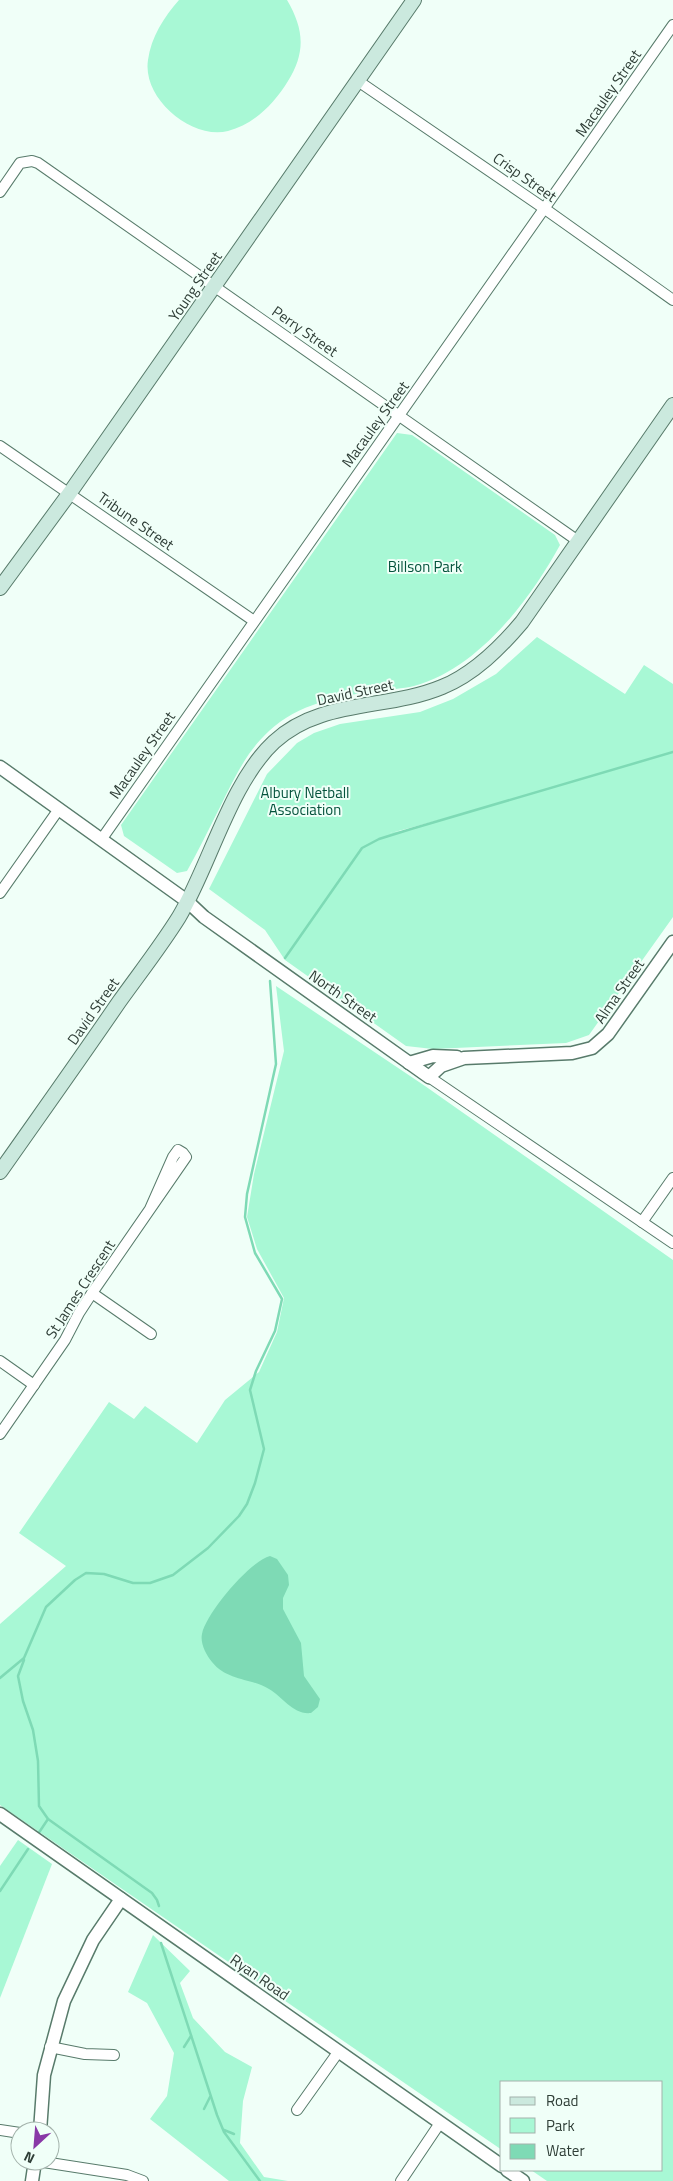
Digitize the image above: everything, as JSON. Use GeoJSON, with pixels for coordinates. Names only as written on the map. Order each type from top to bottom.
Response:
{"type":"FeatureCollection","features":[{"type":"Feature","properties":{"kind":"main road","name":"Young Street"},"geometry":{"type":"LineString","coordinates":[[0,588],[69,494],[414,0]]}},
{"type":"Feature","properties":{"kind":"main road","name":"David Street"},"geometry":{"type":"LineString","coordinates":[[0,1172],[178,919],[239,791],[256,763],[272,744],[303,722],[325,713],[441,688],[462,678],[494,652],[515,631],[673,405]]}},
{"type":"Feature","properties":{"kind":"street","name":"Macauley Street"},"geometry":{"type":"LineString","coordinates":[[101,840],[673,25]]}},
{"type":"Feature","properties":{"kind":"street","name":"Crisp Street"},"geometry":{"type":"LineString","coordinates":[[358,81],[545,209],[673,300]]}},
{"type":"Feature","properties":{"kind":"street","name":"Perry Street"},"geometry":{"type":"LineString","coordinates":[[0,192],[20,163],[26,161],[38,163],[578,541]]}},
{"type":"Feature","properties":{"kind":"street","name":"Tribune Street"},"geometry":{"type":"LineString","coordinates":[[0,446],[254,622]]}},
{"type":"Feature","properties":{"kind":"street","name":"North Street"},"geometry":{"type":"LineString","coordinates":[[0,767],[187,901],[204,917],[409,1063],[673,1243]]}},
{"type":"Feature","properties":{"kind":"street"},"geometry":{"type":"LineString","coordinates":[[0,893],[59,809]]}},
{"type":"Feature","properties":{"kind":"street","name":"Alma Street"},"geometry":{"type":"LineString","coordinates":[[409,1063],[433,1056],[464,1058],[572,1053],[592,1048],[608,1034],[673,942]]}},
{"type":"Feature","properties":{"kind":"street","name":"Alma Street"},"geometry":{"type":"LineString","coordinates":[[429,1077],[441,1066],[464,1058]]}},
{"type":"Feature","properties":{"kind":"street","name":"St James Crescent"},"geometry":{"type":"LineString","coordinates":[[0,1434],[65,1340],[79,1313],[150,1209],[178,1150],[186,1158]]}},
{"type":"Feature","properties":{"kind":"street"},"geometry":{"type":"LineString","coordinates":[[642,1222],[673,1178]]}},
{"type":"Feature","properties":{"kind":"street"},"geometry":{"type":"LineString","coordinates":[[92,1293],[151,1334]]}},
{"type":"Feature","properties":{"kind":"street"},"geometry":{"type":"LineString","coordinates":[[0,1361],[34,1385]]}},
{"type":"Feature","properties":{"kind":"street","name":"Ryan Road"},"geometry":{"type":"LineString","coordinates":[[0,1814],[500,2165]]}},
{"type":"Feature","properties":{"kind":"street"},"geometry":{"type":"LineString","coordinates":[[41,2121],[44,2074],[64,2001],[89,1948],[121,1899]]}},
{"type":"Feature","properties":{"kind":"street"},"geometry":{"type":"LineString","coordinates":[[50,2047],[85,2054],[114,2055]]}},
{"type":"Feature","properties":{"kind":"street"},"geometry":{"type":"LineString","coordinates":[[297,2110],[338,2051]]}},
{"type":"Feature","properties":{"kind":"street"},"geometry":{"type":"LineString","coordinates":[[401,2181],[440,2123]]}},
{"type":"Feature","properties":{"kind":"street"},"geometry":{"type":"LineString","coordinates":[[60,2165],[127,2175],[143,2181]]}},
{"type":"Feature","properties":{"kind":"street"},"geometry":{"type":"LineString","coordinates":[[507,2171],[522,2181]]}},
{"type":"Feature","properties":{"kind":"green space"},"geometry":{"type":"Polygon","coordinates":[[[179,0],[287,0],[293,11],[301,40],[298,60],[294,70],[270,105],[255,118],[237,128],[214,132],[199,129],[185,123],[161,102],[153,88],[148,74],[148,60],[152,43],[163,20],[179,0]]]}},
{"type":"Feature","properties":{"kind":"green space","name":"Billson Park"},"geometry":{"type":"Polygon","coordinates":[[[397,433],[412,435],[555,535],[560,545],[534,588],[500,630],[460,665],[414,686],[348,696],[319,703],[293,714],[269,731],[252,750],[238,771],[187,871],[177,873],[124,836],[121,825],[397,433]]]}},
{"type":"Feature","properties":{"kind":"green space","name":"Albury Netball Association"},"geometry":{"type":"Polygon","coordinates":[[[537,637],[625,694],[644,665],[673,684],[673,917],[589,1035],[566,1043],[433,1049],[406,1046],[285,960],[265,930],[209,889],[267,774],[297,743],[314,733],[340,724],[420,712],[453,699],[496,674],[537,637]],[[498,804],[393,832],[411,829],[498,804]]]}},
{"type":"Feature","properties":{"kind":"green space"},"geometry":{"type":"Polygon","coordinates":[[[276,986],[425,1086],[673,1260],[673,2181],[547,2181],[532,2171],[663,2171],[663,2081],[500,2081],[500,2149],[0,1805],[0,1624],[66,1566],[19,1533],[109,1402],[134,1419],[145,1406],[197,1443],[225,1400],[259,1372],[277,1332],[284,1298],[257,1249],[247,1217],[254,1174],[284,1051],[276,986]]]}},
{"type":"Feature","properties":{"kind":"green space"},"geometry":{"type":"Polygon","coordinates":[[[18,1840],[52,1864],[0,1998],[0,1866],[18,1840]]]}},
{"type":"Feature","properties":{"kind":"green space"},"geometry":{"type":"Polygon","coordinates":[[[153,1935],[190,1971],[180,1983],[193,2018],[225,2052],[252,2067],[243,2101],[240,2143],[264,2177],[288,2181],[229,2181],[150,2119],[167,2096],[174,2053],[147,2003],[128,1992],[153,1935]]]}},
{"type":"Feature","properties":{"kind":"water"},"geometry":{"type":"Polygon","coordinates":[[[270,1556],[277,1559],[288,1575],[289,1585],[283,1598],[283,1609],[301,1643],[304,1676],[320,1699],[318,1707],[311,1713],[305,1713],[293,1708],[274,1692],[262,1685],[225,1673],[212,1662],[203,1645],[202,1634],[205,1625],[220,1601],[252,1567],[270,1556]]]}},
{"type":"Feature","properties":{"kind":"waterway"},"geometry":{"type":"LineString","coordinates":[[285,958],[362,848],[379,839],[411,829],[673,752]]}},
{"type":"Feature","properties":{"kind":"waterway"},"geometry":{"type":"LineString","coordinates":[[0,1678],[24,1658],[46,1607],[75,1580],[86,1573],[104,1574],[133,1583],[150,1583],[173,1575],[208,1548],[239,1516],[247,1504],[264,1449],[250,1390],[256,1371],[275,1331],[282,1299],[255,1253],[245,1217],[247,1194],[276,1064],[270,981]]}},
{"type":"Feature","properties":{"kind":"waterway"},"geometry":{"type":"LineString","coordinates":[[24,1660],[18,1676],[23,1701],[33,1730],[38,1761],[39,1806],[48,1819],[38,1834]]}},
{"type":"Feature","properties":{"kind":"waterway"},"geometry":{"type":"LineString","coordinates":[[48,1819],[152,1893],[159,1906]]}},
{"type":"Feature","properties":{"kind":"waterway"},"geometry":{"type":"LineString","coordinates":[[0,1891],[28,1849]]}},
{"type":"Feature","properties":{"kind":"waterway"},"geometry":{"type":"LineString","coordinates":[[161,1943],[224,2132],[260,2181]]}},
{"type":"Feature","properties":{"kind":"waterway"},"geometry":{"type":"LineString","coordinates":[[184,2047],[191,2036]]}},
{"type":"Feature","properties":{"kind":"waterway"},"geometry":{"type":"LineString","coordinates":[[204,2109],[210,2097]]}},
{"type":"Feature","properties":{"kind":"waterway"},"geometry":{"type":"LineString","coordinates":[[224,2130],[234,2134]]}}]}
